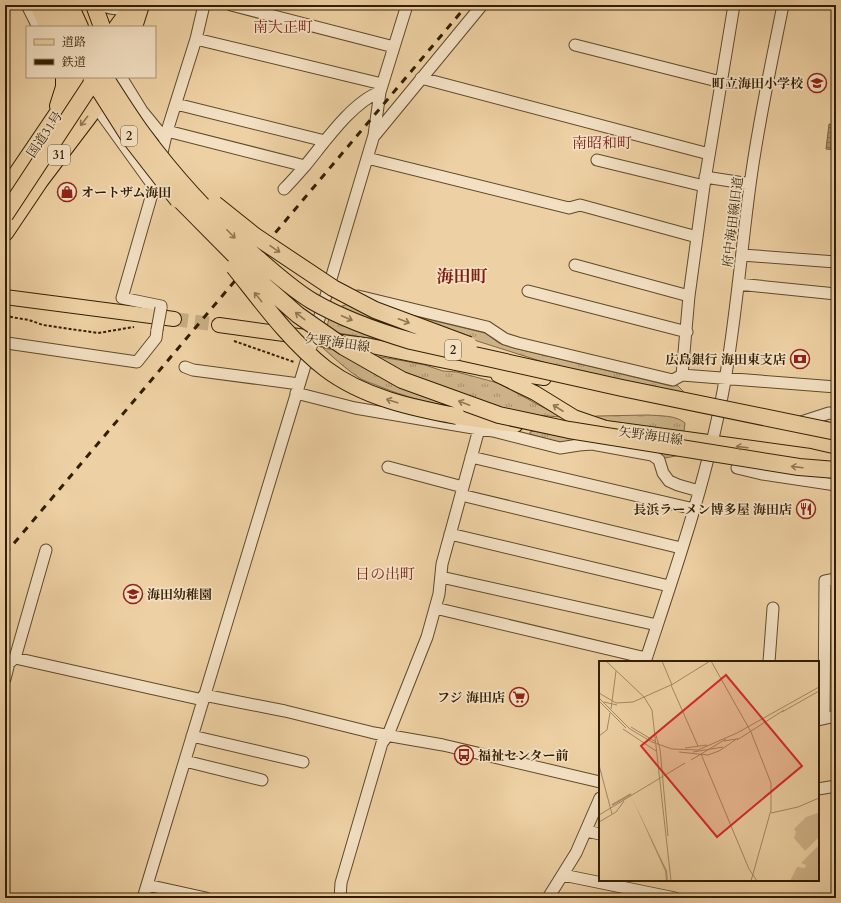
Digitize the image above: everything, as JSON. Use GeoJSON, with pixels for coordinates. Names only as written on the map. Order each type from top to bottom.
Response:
{"type":"FeatureCollection","features":[{"type":"Feature","properties":{"kind":"highway"},"geometry":{"type":"LineString","coordinates":[[38,5],[48,26]]}},
{"type":"Feature","properties":{"kind":"highway"},"geometry":{"type":"LineString","coordinates":[[53,5],[64,26]]}},
{"type":"Feature","properties":{"kind":"highway"},"geometry":{"type":"LineString","coordinates":[[70,5],[80,26]]}},
{"type":"Feature","properties":{"kind":"highway"},"geometry":{"type":"LineString","coordinates":[[94,5],[102,26]]}},
{"type":"Feature","properties":{"kind":"highway"},"geometry":{"type":"LineString","coordinates":[[118,26],[133,5]]}},
{"type":"Feature","properties":{"kind":"highway"},"geometry":{"type":"LineString","coordinates":[[134,26],[141,5]]}},
{"type":"Feature","properties":{"kind":"highway"},"geometry":{"type":"LineString","coordinates":[[35,149],[59,104],[64,86],[64,78]]}},
{"type":"Feature","properties":{"kind":"highway"},"geometry":{"type":"LineString","coordinates":[[5,215],[90,86],[85,78]]}},
{"type":"Feature","properties":{"kind":"highway","name":"国道31号"},"geometry":{"type":"LineString","coordinates":[[5,191],[85,78]]}},
{"type":"Feature","properties":{"kind":"highway","name":"2"},"geometry":{"type":"LineString","coordinates":[[85,78],[172,192],[265,286],[298,315],[344,347],[402,380],[499,415],[569,430],[799,467],[836,470]]}},
{"type":"Feature","properties":{"kind":"highway","name":"2"},"geometry":{"type":"LineString","coordinates":[[106,78],[141,131],[170,168],[213,216],[243,246],[288,284],[312,301],[344,317],[411,341],[622,388],[836,431]]}},
{"type":"Feature","properties":{"kind":"highway","name":"国道31号"},"geometry":{"type":"LineString","coordinates":[[5,233],[40,181],[96,107],[112,78]]}},
{"type":"Feature","properties":{"kind":"highway"},"geometry":{"type":"LineString","coordinates":[[141,131],[194,185],[232,218],[255,236],[333,288],[375,310],[469,345],[555,370],[596,386]]}},
{"type":"Feature","properties":{"kind":"highway"},"geometry":{"type":"LineString","coordinates":[[172,192],[294,340],[327,370],[344,380],[384,399],[407,406],[457,416],[520,425],[606,428]]}},
{"type":"Feature","properties":{"kind":"main road"},"geometry":{"type":"LineString","coordinates":[[5,297],[174,319]]}},
{"type":"Feature","properties":{"kind":"main road","name":"矢野海田線"},"geometry":{"type":"LineString","coordinates":[[219,325],[371,346],[480,368],[596,386],[635,396],[693,407],[719,409],[836,431]]}},
{"type":"Feature","properties":{"kind":"main road","name":"矢野海田線"},"geometry":{"type":"LineString","coordinates":[[480,368],[535,393],[574,417],[606,428],[810,456],[836,462]]}},
{"type":"Feature","properties":{"kind":"street"},"geometry":{"type":"LineString","coordinates":[[27,5],[38,26]]}},
{"type":"Feature","properties":{"kind":"street"},"geometry":{"type":"LineString","coordinates":[[101,5],[114,10],[133,5]]}},
{"type":"Feature","properties":{"kind":"street"},"geometry":{"type":"LineString","coordinates":[[7,343],[137,362],[156,338],[161,306],[122,298],[154,187],[166,135],[196,39],[204,5]]}},
{"type":"Feature","properties":{"kind":"street"},"geometry":{"type":"LineString","coordinates":[[231,5],[394,47]]}},
{"type":"Feature","properties":{"kind":"street"},"geometry":{"type":"LineString","coordinates":[[143,898],[374,135],[381,88],[407,5]]}},
{"type":"Feature","properties":{"kind":"street"},"geometry":{"type":"LineString","coordinates":[[374,135],[482,5]]}},
{"type":"Feature","properties":{"kind":"street"},"geometry":{"type":"LineString","coordinates":[[682,376],[689,296],[704,181],[734,5]]}},
{"type":"Feature","properties":{"kind":"street","name":"府中海田線旧道"},"geometry":{"type":"LineString","coordinates":[[646,660],[694,509],[712,443],[725,378],[750,184],[762,108],[783,5]]}},
{"type":"Feature","properties":{"kind":"street"},"geometry":{"type":"LineString","coordinates":[[196,39],[381,88]]}},
{"type":"Feature","properties":{"kind":"street"},"geometry":{"type":"LineString","coordinates":[[575,45],[721,82]]}},
{"type":"Feature","properties":{"kind":"street"},"geometry":{"type":"LineString","coordinates":[[85,78],[96,107],[154,187]]}},
{"type":"Feature","properties":{"kind":"street"},"geometry":{"type":"LineString","coordinates":[[122,78],[142,111],[166,135],[305,166]]}},
{"type":"Feature","properties":{"kind":"street"},"geometry":{"type":"LineString","coordinates":[[421,78],[709,154]]}},
{"type":"Feature","properties":{"kind":"street"},"geometry":{"type":"LineString","coordinates":[[284,190],[325,141],[364,100],[381,88]]}},
{"type":"Feature","properties":{"kind":"street"},"geometry":{"type":"LineString","coordinates":[[176,104],[325,141]]}},
{"type":"Feature","properties":{"kind":"street"},"geometry":{"type":"LineString","coordinates":[[367,158],[569,208],[580,205],[697,237]]}},
{"type":"Feature","properties":{"kind":"street"},"geometry":{"type":"LineString","coordinates":[[597,160],[704,181],[750,184]]}},
{"type":"Feature","properties":{"kind":"street"},"geometry":{"type":"LineString","coordinates":[[742,254],[836,262]]}},
{"type":"Feature","properties":{"kind":"street"},"geometry":{"type":"LineString","coordinates":[[574,265],[689,296]]}},
{"type":"Feature","properties":{"kind":"street"},"geometry":{"type":"LineString","coordinates":[[738,284],[836,294]]}},
{"type":"Feature","properties":{"kind":"street"},"geometry":{"type":"LineString","coordinates":[[328,289],[487,327],[505,339],[673,380],[682,376],[836,387]]}},
{"type":"Feature","properties":{"kind":"street"},"geometry":{"type":"LineString","coordinates":[[528,291],[687,332]]}},
{"type":"Feature","properties":{"kind":"street"},"geometry":{"type":"LineString","coordinates":[[185,367],[193,370],[298,388],[355,408],[479,430],[493,431],[560,448],[592,444],[652,454],[659,460],[669,481],[699,492]]}},
{"type":"Feature","properties":{"kind":"street"},"geometry":{"type":"LineString","coordinates":[[798,423],[829,413],[836,414]]}},
{"type":"Feature","properties":{"kind":"street"},"geometry":{"type":"LineString","coordinates":[[340,898],[341,883],[382,743],[388,734],[427,637],[439,594],[442,564],[479,430]]}},
{"type":"Feature","properties":{"kind":"street"},"geometry":{"type":"LineString","coordinates":[[471,457],[694,509]]}},
{"type":"Feature","properties":{"kind":"street"},"geometry":{"type":"LineString","coordinates":[[388,467],[462,491],[682,548]]}},
{"type":"Feature","properties":{"kind":"street"},"geometry":{"type":"LineString","coordinates":[[737,468],[762,474],[836,486]]}},
{"type":"Feature","properties":{"kind":"street"},"geometry":{"type":"LineString","coordinates":[[450,534],[669,586]]}},
{"type":"Feature","properties":{"kind":"street"},"geometry":{"type":"LineString","coordinates":[[5,678],[10,663],[15,658],[46,550]]}},
{"type":"Feature","properties":{"kind":"street"},"geometry":{"type":"LineString","coordinates":[[441,577],[657,625]]}},
{"type":"Feature","properties":{"kind":"street"},"geometry":{"type":"LineString","coordinates":[[836,579],[825,581],[821,719],[836,716]]}},
{"type":"Feature","properties":{"kind":"street"},"geometry":{"type":"LineString","coordinates":[[435,608],[646,660]]}},
{"type":"Feature","properties":{"kind":"street"},"geometry":{"type":"LineString","coordinates":[[769,661],[773,608]]}},
{"type":"Feature","properties":{"kind":"street"},"geometry":{"type":"LineString","coordinates":[[15,658],[204,698],[285,711],[374,733],[388,734],[443,745],[599,782]]}},
{"type":"Feature","properties":{"kind":"street"},"geometry":{"type":"LineString","coordinates":[[192,736],[304,762]]}},
{"type":"Feature","properties":{"kind":"street"},"geometry":{"type":"LineString","coordinates":[[185,761],[262,780]]}},
{"type":"Feature","properties":{"kind":"street"},"geometry":{"type":"LineString","coordinates":[[819,789],[836,786]]}},
{"type":"Feature","properties":{"kind":"street"},"geometry":{"type":"LineString","coordinates":[[548,898],[576,853],[599,800]]}},
{"type":"Feature","properties":{"kind":"street"},"geometry":{"type":"LineString","coordinates":[[586,831],[599,834]]}},
{"type":"Feature","properties":{"kind":"street"},"geometry":{"type":"LineString","coordinates":[[563,875],[675,898]]}},
{"type":"Feature","properties":{"kind":"street"},"geometry":{"type":"LineString","coordinates":[[147,885],[206,898]]}},
{"type":"Feature","properties":{"kind":"path"},"geometry":{"type":"LineString","coordinates":[[5,316],[29,320],[43,325],[98,333],[138,326]]}},
{"type":"Feature","properties":{"kind":"path"},"geometry":{"type":"LineString","coordinates":[[232,340],[297,363]]}},
{"type":"Feature","properties":{"kind":"green space"},"geometry":{"type":"Polygon","coordinates":[[[348,304],[423,334],[428,348],[326,331],[330,314],[334,309],[348,304]]]}},
{"type":"Feature","properties":{"kind":"green space"},"geometry":{"type":"Polygon","coordinates":[[[410,315],[485,333],[499,343],[510,347],[671,386],[677,385],[689,397],[556,366],[455,334],[410,315]]]}},
{"type":"Feature","properties":{"kind":"green space"},"geometry":{"type":"Polygon","coordinates":[[[323,348],[425,365],[443,371],[457,372],[498,383],[561,417],[492,412],[447,406],[403,395],[361,379],[323,348]]]}},
{"type":"Feature","properties":{"kind":"green space"},"geometry":{"type":"Polygon","coordinates":[[[648,415],[673,417],[685,423],[681,455],[665,458],[659,452],[580,439],[561,443],[530,434],[530,432],[570,421],[597,416],[648,415]]]}},
{"type":"Feature","properties":{"kind":"shaded area"},"geometry":{"type":"Polygon","coordinates":[[[829,124],[836,125],[836,150],[826,149],[829,124]]]}},
{"type":"Feature","properties":{"kind":"tunnel"},"geometry":{"type":"LineString","coordinates":[[174,319],[219,325]]}},
{"type":"Feature","properties":{"kind":"railway"},"geometry":{"type":"LineString","coordinates":[[5,554],[467,5]]}},
{"type":"Feature","properties":{"kind":"place","name":"町立海田小学校"},"geometry":{"type":"Point","coordinates":[817,83]}},
{"type":"Feature","properties":{"kind":"place","name":"オートザム海田"},"geometry":{"type":"Point","coordinates":[67,192]}},
{"type":"Feature","properties":{"kind":"place","name":"広島銀行 海田東支店"},"geometry":{"type":"Point","coordinates":[800,359]}},
{"type":"Feature","properties":{"kind":"place","name":"長浜ラーメン博多屋 海田店"},"geometry":{"type":"Point","coordinates":[806,509]}},
{"type":"Feature","properties":{"kind":"place","name":"海田幼稚園"},"geometry":{"type":"Point","coordinates":[133,594]}},
{"type":"Feature","properties":{"kind":"place","name":"フジ 海田店"},"geometry":{"type":"Point","coordinates":[519,697]}},
{"type":"Feature","properties":{"kind":"place","name":"福祉センター前"},"geometry":{"type":"Point","coordinates":[464,755]}},
{"type":"Feature","properties":{"kind":"district","name":"南大正町"},"geometry":{"type":"Point","coordinates":[283,27]}},
{"type":"Feature","properties":{"kind":"district","name":"南昭和町"},"geometry":{"type":"Point","coordinates":[602,143]}},
{"type":"Feature","properties":{"kind":"district","name":"海田町"},"geometry":{"type":"Point","coordinates":[462,276]}},
{"type":"Feature","properties":{"kind":"district","name":"日の出町"},"geometry":{"type":"Point","coordinates":[385,574]}}]}
